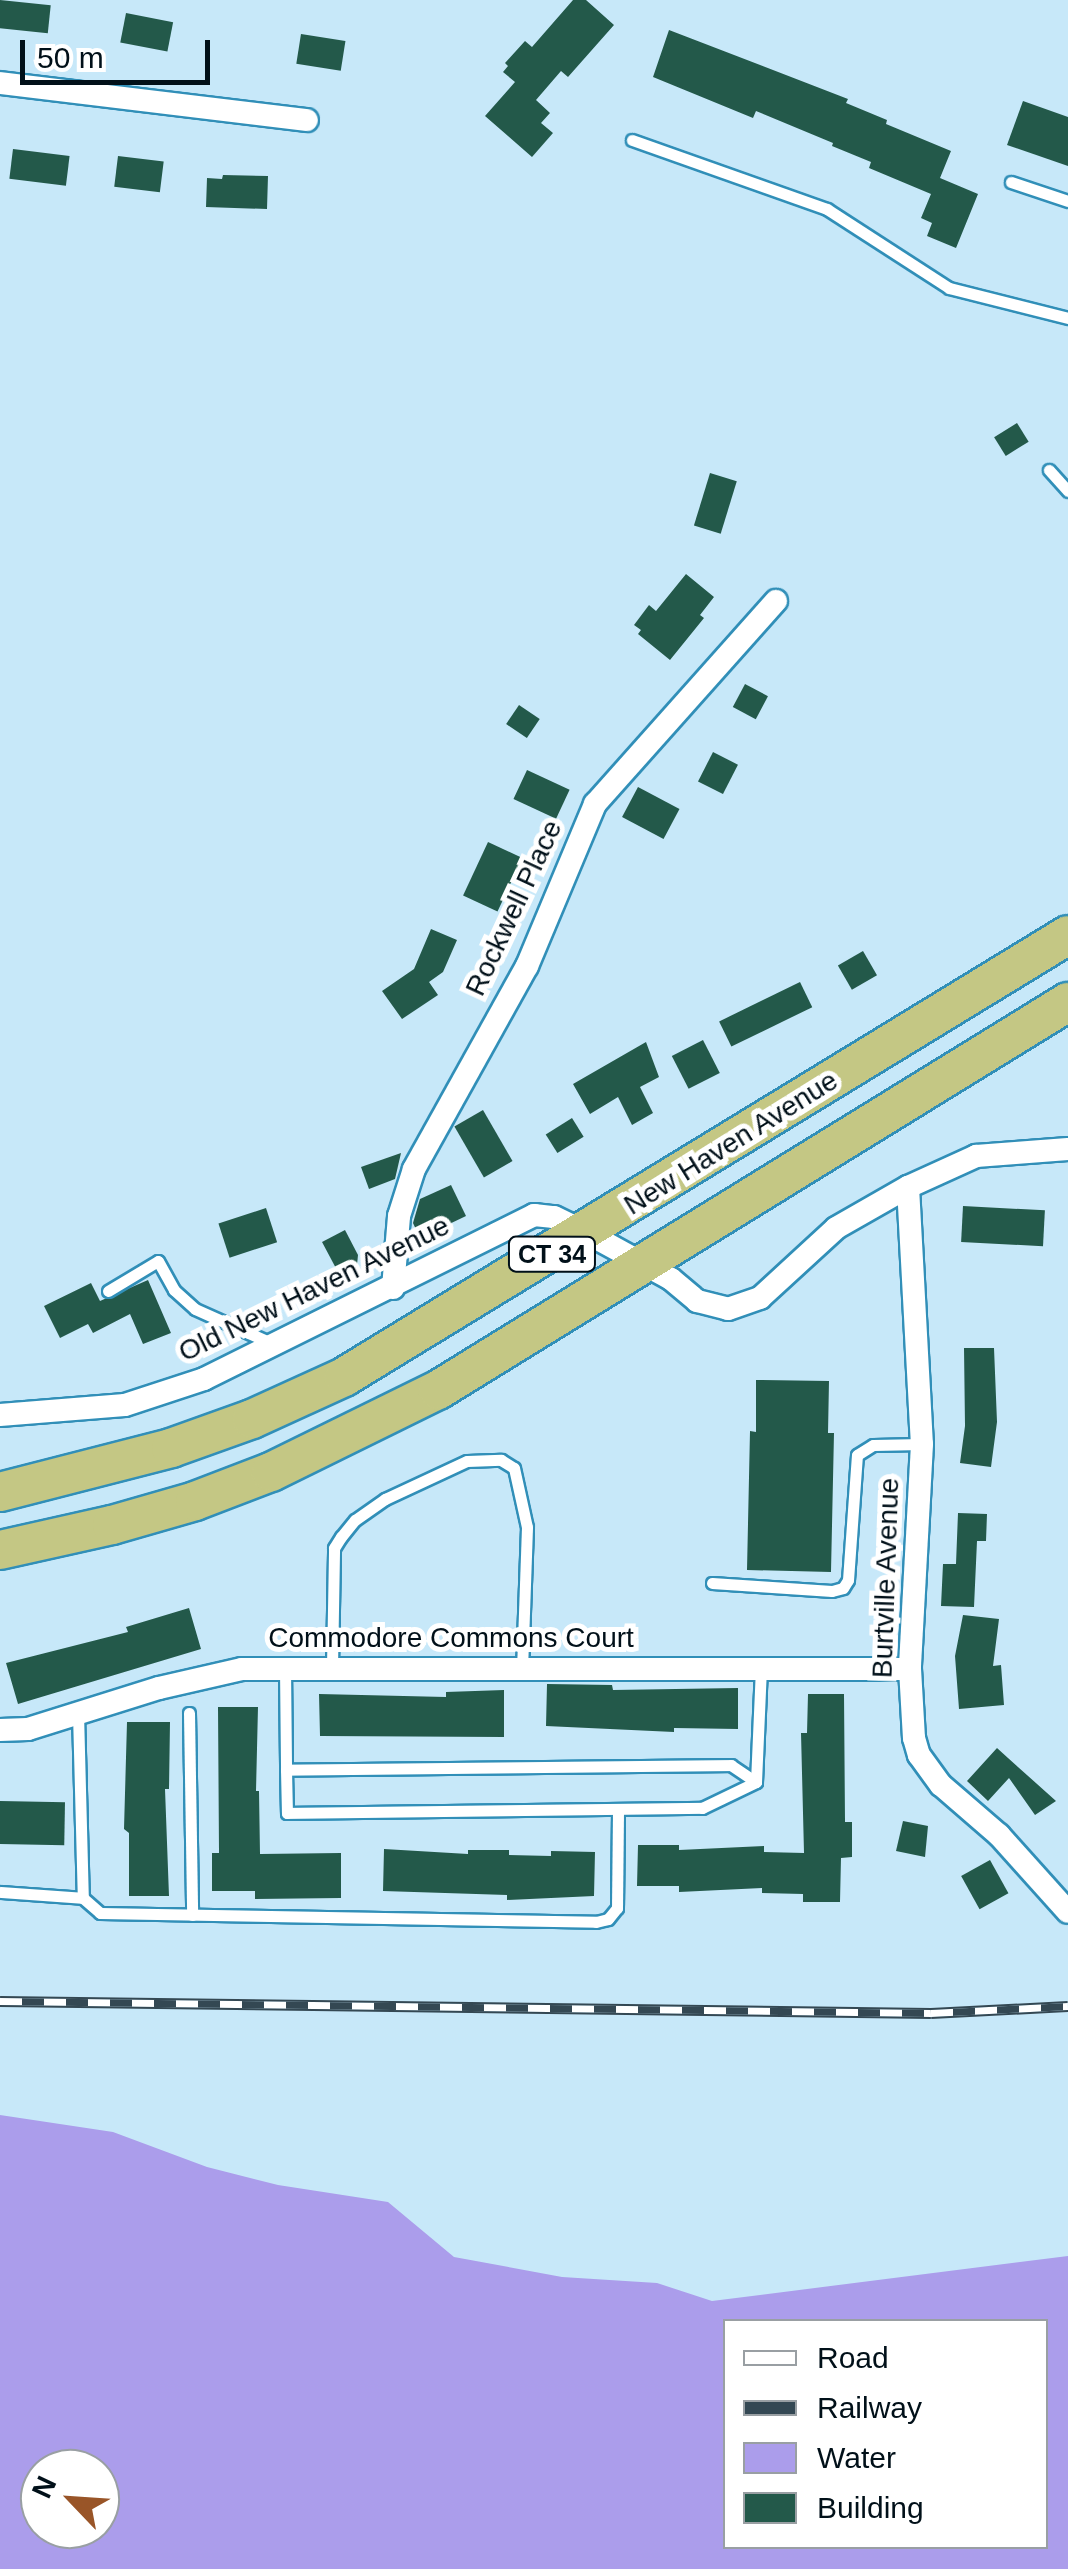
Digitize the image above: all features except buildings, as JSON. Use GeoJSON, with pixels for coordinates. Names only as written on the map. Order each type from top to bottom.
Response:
{"type":"FeatureCollection","features":[{"type":"Feature","properties":{"kind":"highway","name":"New Haven Avenue"},"geometry":{"type":"LineString","coordinates":[[0,1492],[94,1472],[252,1419],[344,1378],[587,1233],[1068,935]]}},
{"type":"Feature","properties":{"kind":"highway","name":"New Haven Avenue"},"geometry":{"type":"LineString","coordinates":[[0,1550],[112,1526],[271,1472],[438,1390],[639,1262],[1068,1002]]}},
{"type":"Feature","properties":{"kind":"street"},"geometry":{"type":"LineString","coordinates":[[0,83],[307,120]]}},
{"type":"Feature","properties":{"kind":"street","name":"Rockwell Place"},"geometry":{"type":"LineString","coordinates":[[393,1288],[399,1216],[414,1169],[526,966],[595,804],[776,601]]}},
{"type":"Feature","properties":{"kind":"street","name":"Old New Haven Avenue"},"geometry":{"type":"LineString","coordinates":[[0,1415],[125,1405],[204,1379],[534,1215],[554,1217],[639,1262],[710,1306],[728,1309],[744,1305],[778,1284],[836,1228],[908,1187],[976,1156],[1068,1149]]}},
{"type":"Feature","properties":{"kind":"street","name":"Burtville Avenue"},"geometry":{"type":"LineString","coordinates":[[908,1187],[922,1444],[910,1669],[914,1738],[928,1770],[999,1835],[1068,1912]]}},
{"type":"Feature","properties":{"kind":"street","name":"Commodore Commons Court"},"geometry":{"type":"LineString","coordinates":[[0,1730],[28,1729],[242,1669],[910,1669]]}},
{"type":"Feature","properties":{"kind":"lane"},"geometry":{"type":"LineString","coordinates":[[632,140],[827,210],[950,288],[1068,318]]}},
{"type":"Feature","properties":{"kind":"lane"},"geometry":{"type":"LineString","coordinates":[[1012,182],[1068,201]]}},
{"type":"Feature","properties":{"kind":"lane"},"geometry":{"type":"LineString","coordinates":[[1049,470],[1068,491]]}},
{"type":"Feature","properties":{"kind":"lane"},"geometry":{"type":"LineString","coordinates":[[108,1291],[158,1262],[174,1290],[195,1309],[275,1345]]}},
{"type":"Feature","properties":{"kind":"lane"},"geometry":{"type":"LineString","coordinates":[[712,1583],[832,1592],[843,1588],[848,1580],[857,1456],[873,1445],[922,1444]]}},
{"type":"Feature","properties":{"kind":"lane"},"geometry":{"type":"LineString","coordinates":[[332,1667],[334,1548],[341,1537],[355,1520],[385,1499],[467,1461],[501,1460],[514,1468],[527,1527],[522,1667]]}},
{"type":"Feature","properties":{"kind":"lane"},"geometry":{"type":"LineString","coordinates":[[285,1668],[287,1813],[702,1808],[756,1782]]}},
{"type":"Feature","properties":{"kind":"lane"},"geometry":{"type":"LineString","coordinates":[[756,1782],[761,1668]]}},
{"type":"Feature","properties":{"kind":"lane"},"geometry":{"type":"LineString","coordinates":[[78,1713],[83,1898]]}},
{"type":"Feature","properties":{"kind":"lane"},"geometry":{"type":"LineString","coordinates":[[189,1713],[192,1914]]}},
{"type":"Feature","properties":{"kind":"lane"},"geometry":{"type":"LineString","coordinates":[[286,1770],[730,1764],[756,1782]]}},
{"type":"Feature","properties":{"kind":"lane"},"geometry":{"type":"LineString","coordinates":[[0,1892],[83,1898],[100,1913],[608,1919],[616,1908],[618,1809]]}},
{"type":"Feature","properties":{"kind":"water"},"geometry":{"type":"Polygon","coordinates":[[[0,2115],[113,2132],[207,2167],[278,2185],[388,2202],[454,2257],[562,2277],[657,2283],[712,2301],[1068,2256],[1068,2569],[0,2569],[0,2115]]]}},
{"type":"Feature","properties":{"kind":"railway"},"geometry":{"type":"LineString","coordinates":[[0,2001],[931,2013],[1068,2006]]}}]}
